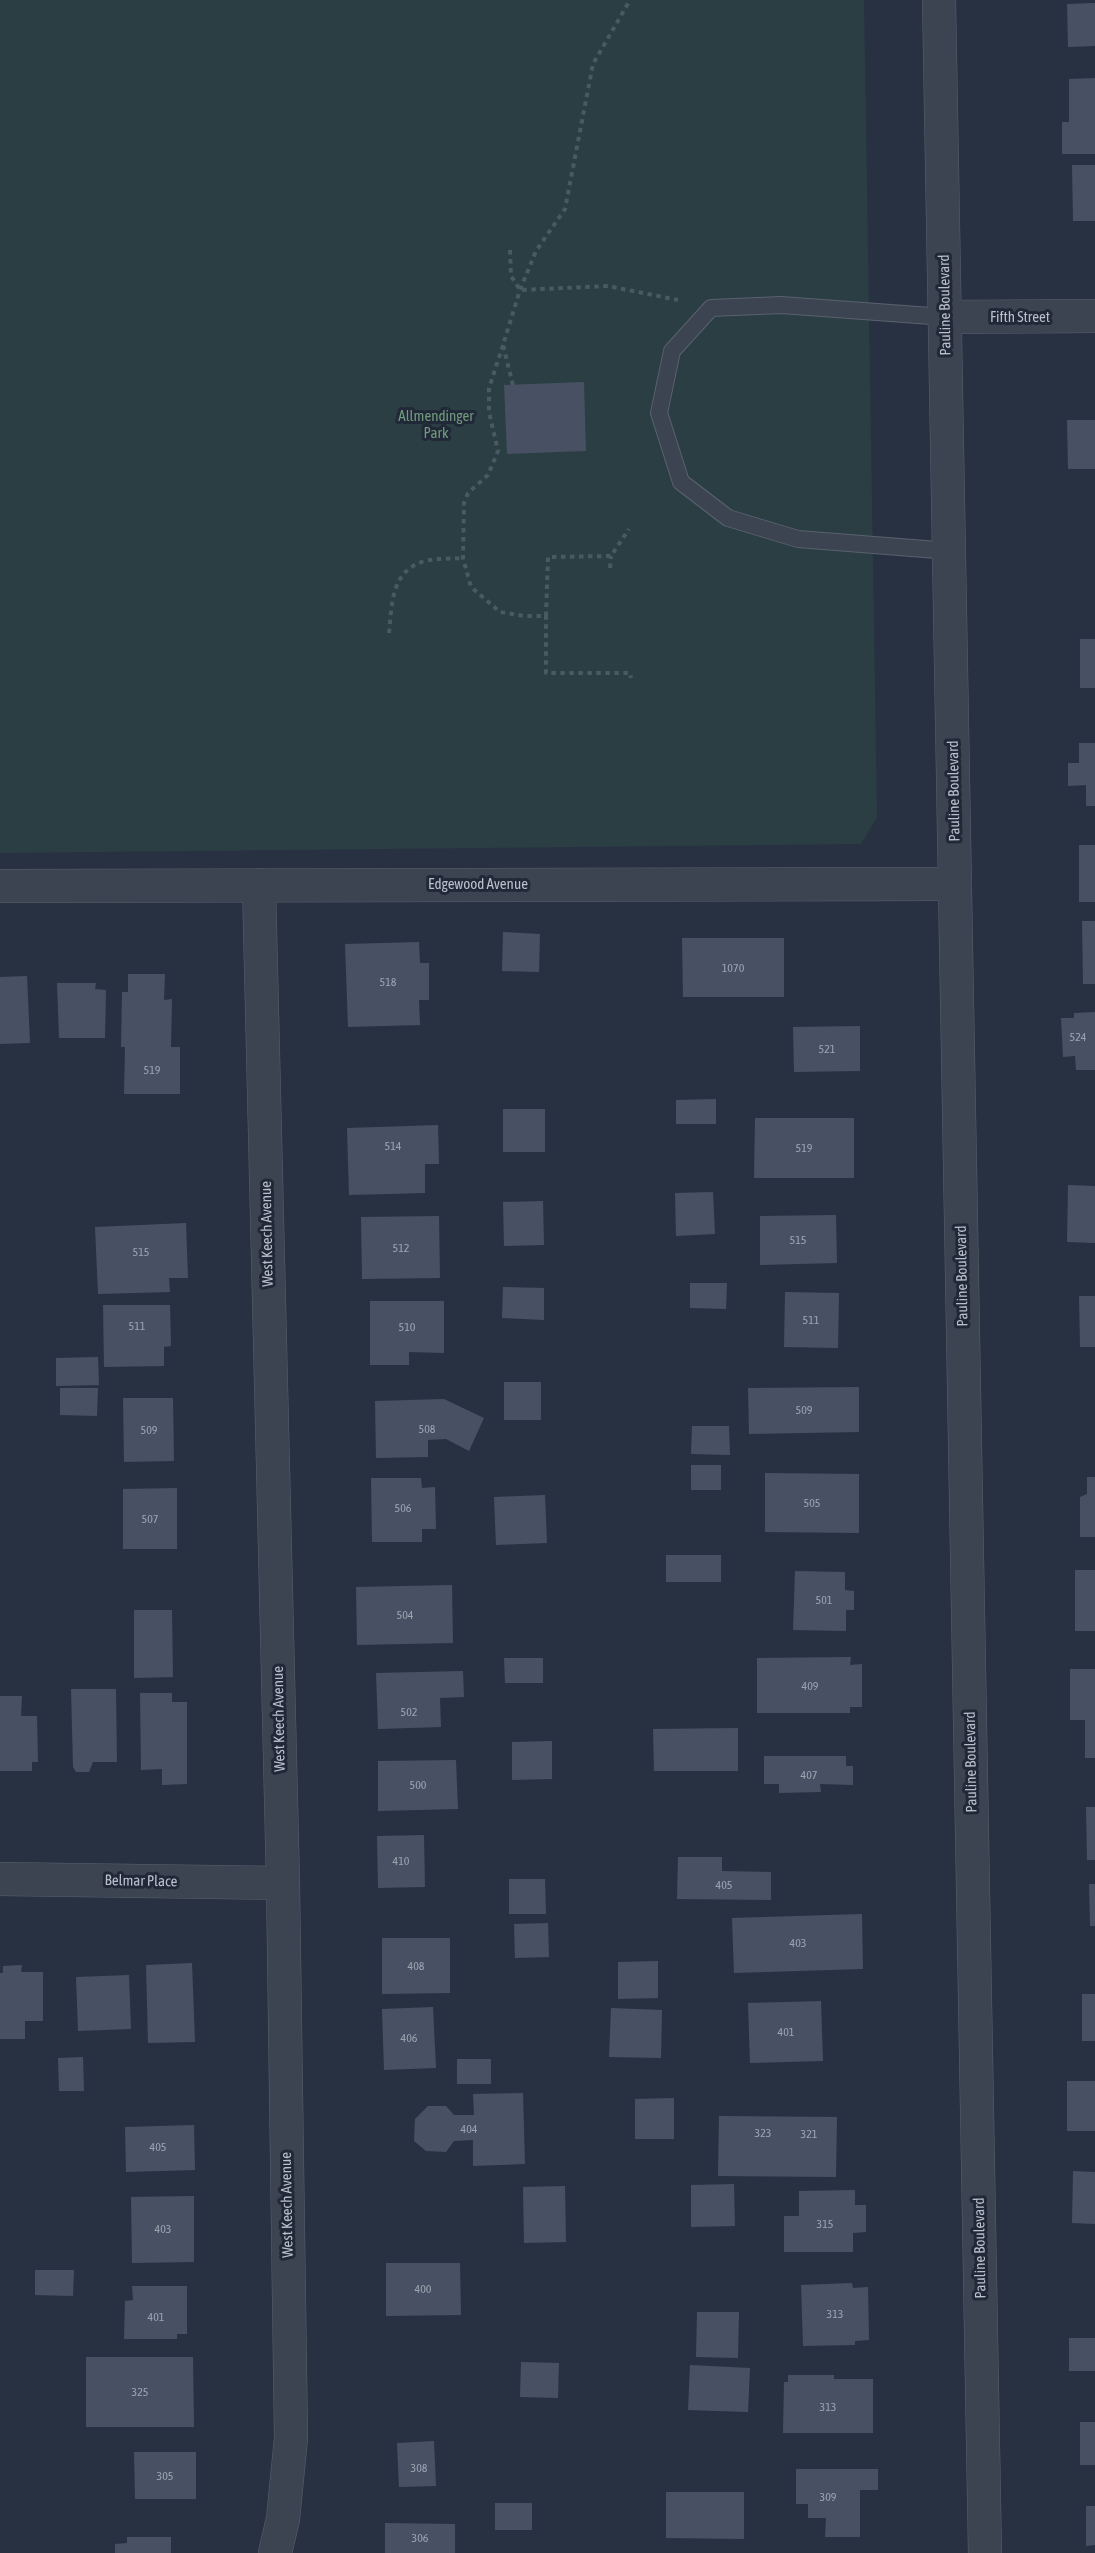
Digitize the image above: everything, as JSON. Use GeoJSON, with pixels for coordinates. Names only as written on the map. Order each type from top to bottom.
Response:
{"type":"FeatureCollection","features":[{"type":"Feature","properties":{"kind":"street","name":"Pauline Boulevard"},"geometry":{"type":"LineString","coordinates":[[939,0],[985,2553]]}},
{"type":"Feature","properties":{"kind":"street","name":"Fifth Street"},"geometry":{"type":"LineString","coordinates":[[945,317],[1095,316]]}},
{"type":"Feature","properties":{"kind":"street","name":"Edgewood Avenue"},"geometry":{"type":"LineString","coordinates":[[0,886],[955,884]]}},
{"type":"Feature","properties":{"kind":"street","name":"West Keech Avenue"},"geometry":{"type":"LineString","coordinates":[[259,885],[283,1883],[291,2438],[283,2519],[275,2553]]}},
{"type":"Feature","properties":{"kind":"street","name":"Belmar Place"},"geometry":{"type":"LineString","coordinates":[[0,1879],[283,1883]]}},
{"type":"Feature","properties":{"kind":"lane"},"geometry":{"type":"LineString","coordinates":[[945,317],[781,304],[711,308],[672,351],[659,413],[681,482],[728,518],[798,539],[950,551]]}},
{"type":"Feature","properties":{"kind":"path"},"geometry":{"type":"LineString","coordinates":[[546,616],[524,616],[500,612],[471,587],[463,558],[464,503],[468,493],[488,476],[498,451],[489,412],[489,388],[520,290],[536,250],[565,209],[593,64],[630,0]]}},
{"type":"Feature","properties":{"kind":"path"},"geometry":{"type":"LineString","coordinates":[[510,250],[511,276],[520,290]]}},
{"type":"Feature","properties":{"kind":"path"},"geometry":{"type":"LineString","coordinates":[[520,290],[608,286],[711,308]]}},
{"type":"Feature","properties":{"kind":"path"},"geometry":{"type":"LineString","coordinates":[[503,345],[513,385]]}},
{"type":"Feature","properties":{"kind":"path"},"geometry":{"type":"LineString","coordinates":[[610,568],[611,556],[629,529]]}},
{"type":"Feature","properties":{"kind":"path"},"geometry":{"type":"LineString","coordinates":[[611,556],[548,557],[546,674],[630,673],[631,678]]}},
{"type":"Feature","properties":{"kind":"path"},"geometry":{"type":"LineString","coordinates":[[389,633],[393,593],[401,575],[424,561],[463,558]]}},
{"type":"Feature","properties":{"kind":"green space","name":"Allmendinger Park"},"geometry":{"type":"Polygon","coordinates":[[[0,0],[864,0],[877,817],[861,844],[0,853],[0,0]]]}},
{"type":"Feature","properties":{"kind":"building"},"geometry":{"type":"Polygon","coordinates":[[[1095,3],[1095,46],[1068,47],[1067,4],[1095,3]]]}},
{"type":"Feature","properties":{"kind":"building"},"geometry":{"type":"Polygon","coordinates":[[[1095,78],[1095,154],[1062,154],[1062,122],[1069,122],[1069,79],[1095,78]]]}},
{"type":"Feature","properties":{"kind":"building"},"geometry":{"type":"Polygon","coordinates":[[[1072,165],[1095,165],[1095,221],[1073,221],[1072,165]]]}},
{"type":"Feature","properties":{"kind":"building"},"geometry":{"type":"Polygon","coordinates":[[[584,382],[586,451],[507,454],[504,385],[584,382]]]}},
{"type":"Feature","properties":{"kind":"building"},"geometry":{"type":"Polygon","coordinates":[[[1067,420],[1095,420],[1095,469],[1068,469],[1067,420]]]}},
{"type":"Feature","properties":{"kind":"building"},"geometry":{"type":"Polygon","coordinates":[[[1080,639],[1095,639],[1095,688],[1080,688],[1080,639]]]}},
{"type":"Feature","properties":{"kind":"building"},"geometry":{"type":"Polygon","coordinates":[[[1079,743],[1095,743],[1095,806],[1086,806],[1086,785],[1068,786],[1068,763],[1079,763],[1079,743]]]}},
{"type":"Feature","properties":{"kind":"building"},"geometry":{"type":"Polygon","coordinates":[[[1079,845],[1095,845],[1095,902],[1079,902],[1079,845]]]}},
{"type":"Feature","properties":{"kind":"building"},"geometry":{"type":"Polygon","coordinates":[[[1082,921],[1095,921],[1095,984],[1083,984],[1082,921]]]}},
{"type":"Feature","properties":{"kind":"building"},"geometry":{"type":"Polygon","coordinates":[[[503,932],[540,934],[539,972],[502,971],[503,932]]]}},
{"type":"Feature","properties":{"kind":"building"},"geometry":{"type":"Polygon","coordinates":[[[682,938],[784,938],[784,997],[683,997],[682,938]]]}},
{"type":"Feature","properties":{"kind":"building"},"geometry":{"type":"Polygon","coordinates":[[[419,942],[420,963],[429,963],[429,1000],[419,1000],[420,1025],[348,1027],[345,944],[419,942]]]}},
{"type":"Feature","properties":{"kind":"building"},"geometry":{"type":"Polygon","coordinates":[[[128,974],[165,974],[164,1000],[172,999],[171,1047],[180,1047],[180,1094],[124,1094],[125,1047],[121,1047],[122,992],[128,992],[128,974]]]}},
{"type":"Feature","properties":{"kind":"building"},"geometry":{"type":"Polygon","coordinates":[[[27,976],[30,1043],[0,1044],[0,977],[27,976]]]}},
{"type":"Feature","properties":{"kind":"building"},"geometry":{"type":"Polygon","coordinates":[[[57,983],[96,983],[95,989],[106,990],[105,1038],[59,1038],[57,983]]]}},
{"type":"Feature","properties":{"kind":"building"},"geometry":{"type":"Polygon","coordinates":[[[1095,1012],[1095,1070],[1076,1070],[1075,1056],[1063,1057],[1061,1018],[1074,1018],[1074,1013],[1095,1012]]]}},
{"type":"Feature","properties":{"kind":"building"},"geometry":{"type":"Polygon","coordinates":[[[860,1026],[860,1071],[794,1072],[793,1027],[860,1026]]]}},
{"type":"Feature","properties":{"kind":"building"},"geometry":{"type":"Polygon","coordinates":[[[716,1099],[716,1124],[676,1124],[676,1100],[716,1099]]]}},
{"type":"Feature","properties":{"kind":"building"},"geometry":{"type":"Polygon","coordinates":[[[503,1109],[545,1109],[545,1152],[503,1152],[503,1109]]]}},
{"type":"Feature","properties":{"kind":"building"},"geometry":{"type":"Polygon","coordinates":[[[755,1118],[854,1118],[854,1178],[754,1178],[755,1118]]]}},
{"type":"Feature","properties":{"kind":"building"},"geometry":{"type":"Polygon","coordinates":[[[438,1125],[439,1164],[425,1164],[425,1193],[349,1195],[347,1128],[438,1125]]]}},
{"type":"Feature","properties":{"kind":"building"},"geometry":{"type":"Polygon","coordinates":[[[1068,1185],[1095,1186],[1095,1243],[1067,1242],[1068,1185]]]}},
{"type":"Feature","properties":{"kind":"building"},"geometry":{"type":"Polygon","coordinates":[[[713,1192],[715,1234],[676,1236],[675,1193],[713,1192]]]}},
{"type":"Feature","properties":{"kind":"building"},"geometry":{"type":"Polygon","coordinates":[[[543,1201],[544,1245],[504,1246],[503,1202],[543,1201]]]}},
{"type":"Feature","properties":{"kind":"building"},"geometry":{"type":"Polygon","coordinates":[[[836,1215],[837,1263],[760,1265],[760,1216],[836,1215]]]}},
{"type":"Feature","properties":{"kind":"building"},"geometry":{"type":"Polygon","coordinates":[[[439,1216],[440,1278],[362,1279],[361,1217],[439,1216]]]}},
{"type":"Feature","properties":{"kind":"building"},"geometry":{"type":"Polygon","coordinates":[[[186,1223],[188,1278],[169,1278],[170,1292],[98,1294],[95,1227],[186,1223]]]}},
{"type":"Feature","properties":{"kind":"building"},"geometry":{"type":"Polygon","coordinates":[[[690,1283],[727,1283],[726,1309],[690,1308],[690,1283]]]}},
{"type":"Feature","properties":{"kind":"building"},"geometry":{"type":"Polygon","coordinates":[[[503,1287],[544,1288],[544,1320],[502,1318],[503,1287]]]}},
{"type":"Feature","properties":{"kind":"building"},"geometry":{"type":"Polygon","coordinates":[[[785,1292],[839,1293],[838,1348],[784,1347],[785,1292]]]}},
{"type":"Feature","properties":{"kind":"building"},"geometry":{"type":"Polygon","coordinates":[[[1079,1296],[1095,1296],[1095,1347],[1080,1347],[1079,1296]]]}},
{"type":"Feature","properties":{"kind":"building"},"geometry":{"type":"Polygon","coordinates":[[[370,1301],[444,1301],[444,1353],[409,1352],[409,1365],[370,1365],[370,1301]]]}},
{"type":"Feature","properties":{"kind":"building"},"geometry":{"type":"Polygon","coordinates":[[[103,1305],[170,1305],[171,1346],[164,1347],[164,1366],[104,1367],[103,1305]]]}},
{"type":"Feature","properties":{"kind":"building"},"geometry":{"type":"Polygon","coordinates":[[[98,1357],[99,1385],[56,1386],[56,1358],[98,1357]]]}},
{"type":"Feature","properties":{"kind":"building"},"geometry":{"type":"Polygon","coordinates":[[[504,1382],[541,1382],[541,1420],[504,1420],[504,1382]]]}},
{"type":"Feature","properties":{"kind":"building"},"geometry":{"type":"Polygon","coordinates":[[[859,1387],[859,1432],[749,1434],[748,1388],[859,1387]]]}},
{"type":"Feature","properties":{"kind":"building"},"geometry":{"type":"Polygon","coordinates":[[[60,1388],[98,1388],[97,1416],[60,1415],[60,1388]]]}},
{"type":"Feature","properties":{"kind":"building"},"geometry":{"type":"Polygon","coordinates":[[[123,1398],[173,1398],[174,1461],[124,1462],[123,1398]]]}},
{"type":"Feature","properties":{"kind":"building"},"geometry":{"type":"Polygon","coordinates":[[[444,1399],[484,1418],[469,1451],[446,1439],[428,1440],[428,1457],[376,1458],[375,1401],[444,1399]]]}},
{"type":"Feature","properties":{"kind":"building"},"geometry":{"type":"Polygon","coordinates":[[[692,1426],[729,1426],[730,1455],[691,1454],[692,1426]]]}},
{"type":"Feature","properties":{"kind":"building"},"geometry":{"type":"Polygon","coordinates":[[[691,1465],[721,1465],[721,1490],[691,1490],[691,1465]]]}},
{"type":"Feature","properties":{"kind":"building"},"geometry":{"type":"Polygon","coordinates":[[[765,1473],[859,1474],[859,1533],[765,1532],[765,1473]]]}},
{"type":"Feature","properties":{"kind":"building"},"geometry":{"type":"Polygon","coordinates":[[[1087,1477],[1095,1477],[1095,1537],[1080,1537],[1080,1497],[1087,1494],[1087,1477]]]}},
{"type":"Feature","properties":{"kind":"building"},"geometry":{"type":"Polygon","coordinates":[[[371,1478],[421,1478],[422,1488],[435,1487],[436,1529],[422,1529],[422,1542],[372,1542],[371,1478]]]}},
{"type":"Feature","properties":{"kind":"building"},"geometry":{"type":"Polygon","coordinates":[[[177,1488],[177,1549],[123,1549],[123,1489],[177,1488]]]}},
{"type":"Feature","properties":{"kind":"building"},"geometry":{"type":"Polygon","coordinates":[[[545,1495],[547,1543],[496,1545],[494,1497],[545,1495]]]}},
{"type":"Feature","properties":{"kind":"building"},"geometry":{"type":"Polygon","coordinates":[[[666,1555],[721,1555],[721,1582],[666,1582],[666,1555]]]}},
{"type":"Feature","properties":{"kind":"building"},"geometry":{"type":"Polygon","coordinates":[[[1075,1570],[1095,1570],[1095,1631],[1075,1631],[1075,1570]]]}},
{"type":"Feature","properties":{"kind":"building"},"geometry":{"type":"Polygon","coordinates":[[[795,1571],[845,1572],[845,1590],[854,1591],[854,1610],[846,1610],[846,1631],[793,1630],[795,1571]]]}},
{"type":"Feature","properties":{"kind":"building"},"geometry":{"type":"Polygon","coordinates":[[[452,1585],[453,1643],[357,1645],[356,1587],[452,1585]]]}},
{"type":"Feature","properties":{"kind":"building"},"geometry":{"type":"Polygon","coordinates":[[[134,1610],[172,1610],[173,1677],[134,1678],[134,1610]]]}},
{"type":"Feature","properties":{"kind":"building"},"geometry":{"type":"Polygon","coordinates":[[[851,1657],[850,1665],[862,1664],[862,1707],[850,1707],[850,1713],[757,1713],[757,1658],[851,1657]]]}},
{"type":"Feature","properties":{"kind":"building"},"geometry":{"type":"Polygon","coordinates":[[[504,1658],[543,1658],[543,1683],[505,1683],[504,1658]]]}},
{"type":"Feature","properties":{"kind":"building"},"geometry":{"type":"Polygon","coordinates":[[[1070,1669],[1095,1669],[1095,1758],[1085,1758],[1085,1720],[1070,1720],[1070,1669]]]}},
{"type":"Feature","properties":{"kind":"building"},"geometry":{"type":"Polygon","coordinates":[[[463,1671],[464,1697],[440,1698],[441,1727],[378,1729],[376,1673],[463,1671]]]}},
{"type":"Feature","properties":{"kind":"building"},"geometry":{"type":"Polygon","coordinates":[[[71,1689],[116,1689],[117,1762],[93,1762],[89,1772],[76,1772],[73,1767],[71,1689]]]}},
{"type":"Feature","properties":{"kind":"building"},"geometry":{"type":"Polygon","coordinates":[[[140,1693],[172,1693],[172,1702],[187,1702],[187,1784],[162,1785],[162,1769],[141,1770],[140,1693]]]}},
{"type":"Feature","properties":{"kind":"building"},"geometry":{"type":"Polygon","coordinates":[[[0,1696],[22,1696],[21,1716],[37,1716],[38,1762],[32,1762],[32,1771],[0,1771],[0,1696]]]}},
{"type":"Feature","properties":{"kind":"building"},"geometry":{"type":"Polygon","coordinates":[[[738,1728],[738,1771],[654,1771],[653,1729],[738,1728]]]}},
{"type":"Feature","properties":{"kind":"building"},"geometry":{"type":"Polygon","coordinates":[[[552,1741],[552,1779],[512,1780],[512,1742],[552,1741]]]}},
{"type":"Feature","properties":{"kind":"building"},"geometry":{"type":"Polygon","coordinates":[[[764,1756],[846,1756],[846,1766],[853,1766],[853,1785],[820,1784],[821,1792],[779,1793],[779,1784],[764,1784],[764,1756]]]}},
{"type":"Feature","properties":{"kind":"building"},"geometry":{"type":"Polygon","coordinates":[[[456,1760],[458,1809],[378,1811],[378,1761],[456,1760]]]}},
{"type":"Feature","properties":{"kind":"building"},"geometry":{"type":"Polygon","coordinates":[[[1086,1807],[1095,1807],[1095,1860],[1087,1860],[1086,1807]]]}},
{"type":"Feature","properties":{"kind":"building"},"geometry":{"type":"Polygon","coordinates":[[[424,1835],[425,1887],[378,1888],[377,1836],[424,1835]]]}},
{"type":"Feature","properties":{"kind":"building"},"geometry":{"type":"Polygon","coordinates":[[[678,1857],[722,1857],[722,1871],[771,1872],[771,1900],[677,1899],[678,1857]]]}},
{"type":"Feature","properties":{"kind":"building"},"geometry":{"type":"Polygon","coordinates":[[[509,1879],[545,1879],[546,1914],[509,1914],[509,1879]]]}},
{"type":"Feature","properties":{"kind":"building"},"geometry":{"type":"Polygon","coordinates":[[[1089,1884],[1095,1884],[1095,1926],[1090,1926],[1089,1884]]]}},
{"type":"Feature","properties":{"kind":"building"},"geometry":{"type":"Polygon","coordinates":[[[862,1914],[863,1969],[734,1973],[732,1918],[862,1914]]]}},
{"type":"Feature","properties":{"kind":"building"},"geometry":{"type":"Polygon","coordinates":[[[548,1923],[549,1957],[515,1958],[514,1924],[548,1923]]]}},
{"type":"Feature","properties":{"kind":"building"},"geometry":{"type":"Polygon","coordinates":[[[382,1938],[450,1938],[450,1993],[382,1994],[382,1938]]]}},
{"type":"Feature","properties":{"kind":"building"},"geometry":{"type":"Polygon","coordinates":[[[658,1961],[658,1998],[618,1999],[618,1962],[658,1961]]]}},
{"type":"Feature","properties":{"kind":"building"},"geometry":{"type":"Polygon","coordinates":[[[192,1963],[195,2042],[148,2043],[146,1965],[192,1963]]]}},
{"type":"Feature","properties":{"kind":"building"},"geometry":{"type":"Polygon","coordinates":[[[22,1965],[21,1972],[43,1972],[43,2021],[25,2021],[25,2039],[0,2039],[0,1973],[3,1973],[3,1966],[22,1965]]]}},
{"type":"Feature","properties":{"kind":"building"},"geometry":{"type":"Polygon","coordinates":[[[129,1975],[131,2029],[78,2031],[76,1977],[129,1975]]]}},
{"type":"Feature","properties":{"kind":"building"},"geometry":{"type":"Polygon","coordinates":[[[1082,1994],[1095,1994],[1095,2041],[1082,2041],[1082,1994]]]}},
{"type":"Feature","properties":{"kind":"building"},"geometry":{"type":"Polygon","coordinates":[[[821,2001],[823,2061],[750,2063],[748,2003],[821,2001]]]}},
{"type":"Feature","properties":{"kind":"building"},"geometry":{"type":"Polygon","coordinates":[[[433,2007],[436,2068],[384,2070],[382,2009],[433,2007]]]}},
{"type":"Feature","properties":{"kind":"building"},"geometry":{"type":"Polygon","coordinates":[[[611,2008],[662,2010],[661,2058],[609,2057],[611,2008]]]}},
{"type":"Feature","properties":{"kind":"building"},"geometry":{"type":"Polygon","coordinates":[[[83,2057],[84,2091],[59,2091],[58,2058],[83,2057]]]}},
{"type":"Feature","properties":{"kind":"building"},"geometry":{"type":"Polygon","coordinates":[[[457,2059],[491,2059],[491,2084],[457,2084],[457,2059]]]}},
{"type":"Feature","properties":{"kind":"building"},"geometry":{"type":"Polygon","coordinates":[[[1067,2081],[1095,2081],[1095,2131],[1067,2131],[1067,2081]]]}},
{"type":"Feature","properties":{"kind":"building"},"geometry":{"type":"Polygon","coordinates":[[[523,2093],[525,2164],[473,2166],[473,2140],[454,2141],[446,2152],[426,2151],[414,2141],[415,2119],[428,2106],[446,2106],[454,2115],[474,2115],[473,2094],[523,2093]]]}},
{"type":"Feature","properties":{"kind":"building"},"geometry":{"type":"Polygon","coordinates":[[[674,2098],[674,2139],[635,2139],[635,2099],[674,2098]]]}},
{"type":"Feature","properties":{"kind":"building"},"geometry":{"type":"Polygon","coordinates":[[[719,2116],[837,2117],[836,2177],[718,2176],[719,2116]]]}},
{"type":"Feature","properties":{"kind":"building"},"geometry":{"type":"Polygon","coordinates":[[[194,2125],[195,2170],[126,2172],[125,2127],[194,2125]]]}},
{"type":"Feature","properties":{"kind":"building"},"geometry":{"type":"Polygon","coordinates":[[[1073,2171],[1095,2172],[1095,2224],[1072,2223],[1073,2171]]]}},
{"type":"Feature","properties":{"kind":"building"},"geometry":{"type":"Polygon","coordinates":[[[734,2184],[735,2226],[691,2227],[691,2185],[734,2184]]]}},
{"type":"Feature","properties":{"kind":"building"},"geometry":{"type":"Polygon","coordinates":[[[565,2186],[566,2242],[524,2243],[523,2187],[565,2186]]]}},
{"type":"Feature","properties":{"kind":"building"},"geometry":{"type":"Polygon","coordinates":[[[855,2190],[855,2205],[866,2205],[866,2232],[853,2233],[853,2252],[784,2252],[784,2216],[799,2216],[799,2191],[855,2190]]]}},
{"type":"Feature","properties":{"kind":"building"},"geometry":{"type":"Polygon","coordinates":[[[194,2196],[194,2262],[132,2263],[131,2197],[194,2196]]]}},
{"type":"Feature","properties":{"kind":"building"},"geometry":{"type":"Polygon","coordinates":[[[386,2263],[460,2263],[461,2315],[386,2316],[386,2263]]]}},
{"type":"Feature","properties":{"kind":"building"},"geometry":{"type":"Polygon","coordinates":[[[35,2270],[74,2270],[73,2296],[35,2295],[35,2270]]]}},
{"type":"Feature","properties":{"kind":"building"},"geometry":{"type":"Polygon","coordinates":[[[852,2283],[853,2288],[868,2287],[869,2340],[855,2341],[855,2345],[803,2346],[801,2285],[852,2283]]]}},
{"type":"Feature","properties":{"kind":"building"},"geometry":{"type":"Polygon","coordinates":[[[132,2286],[187,2286],[187,2334],[177,2334],[177,2339],[124,2339],[125,2301],[133,2300],[132,2286]]]}},
{"type":"Feature","properties":{"kind":"building"},"geometry":{"type":"Polygon","coordinates":[[[697,2312],[739,2312],[738,2358],[696,2357],[697,2312]]]}},
{"type":"Feature","properties":{"kind":"building"},"geometry":{"type":"Polygon","coordinates":[[[1069,2338],[1095,2338],[1095,2371],[1069,2371],[1069,2338]]]}},
{"type":"Feature","properties":{"kind":"building"},"geometry":{"type":"Polygon","coordinates":[[[86,2357],[193,2357],[194,2427],[86,2427],[86,2357]]]}},
{"type":"Feature","properties":{"kind":"building"},"geometry":{"type":"Polygon","coordinates":[[[521,2362],[559,2363],[558,2398],[520,2397],[521,2362]]]}},
{"type":"Feature","properties":{"kind":"building"},"geometry":{"type":"Polygon","coordinates":[[[690,2365],[750,2368],[748,2412],[688,2410],[690,2365]]]}},
{"type":"Feature","properties":{"kind":"building"},"geometry":{"type":"Polygon","coordinates":[[[788,2375],[834,2375],[834,2379],[873,2379],[873,2433],[783,2433],[784,2382],[788,2382],[788,2375]]]}},
{"type":"Feature","properties":{"kind":"building"},"geometry":{"type":"Polygon","coordinates":[[[1080,2422],[1095,2422],[1095,2465],[1080,2465],[1080,2422]]]}},
{"type":"Feature","properties":{"kind":"building"},"geometry":{"type":"Polygon","coordinates":[[[434,2441],[436,2486],[399,2487],[397,2443],[434,2441]]]}},
{"type":"Feature","properties":{"kind":"building"},"geometry":{"type":"Polygon","coordinates":[[[134,2452],[196,2452],[196,2499],[135,2499],[134,2452]]]}},
{"type":"Feature","properties":{"kind":"building"},"geometry":{"type":"Polygon","coordinates":[[[796,2469],[878,2469],[878,2490],[860,2490],[860,2537],[825,2537],[826,2518],[808,2518],[808,2504],[796,2504],[796,2469]]]}},
{"type":"Feature","properties":{"kind":"building"},"geometry":{"type":"Polygon","coordinates":[[[666,2492],[744,2492],[744,2539],[666,2538],[666,2492]]]}},
{"type":"Feature","properties":{"kind":"building"},"geometry":{"type":"Polygon","coordinates":[[[495,2503],[532,2503],[532,2530],[495,2530],[495,2503]]]}},
{"type":"Feature","properties":{"kind":"building"},"geometry":{"type":"Polygon","coordinates":[[[1086,2506],[1095,2506],[1095,2545],[1086,2546],[1086,2506]]]}},
{"type":"Feature","properties":{"kind":"building"},"geometry":{"type":"Polygon","coordinates":[[[385,2523],[455,2524],[455,2553],[385,2553],[385,2523]]]}},
{"type":"Feature","properties":{"kind":"building"},"geometry":{"type":"Polygon","coordinates":[[[127,2537],[171,2537],[171,2553],[115,2553],[115,2544],[127,2543],[127,2537]]]}}]}
